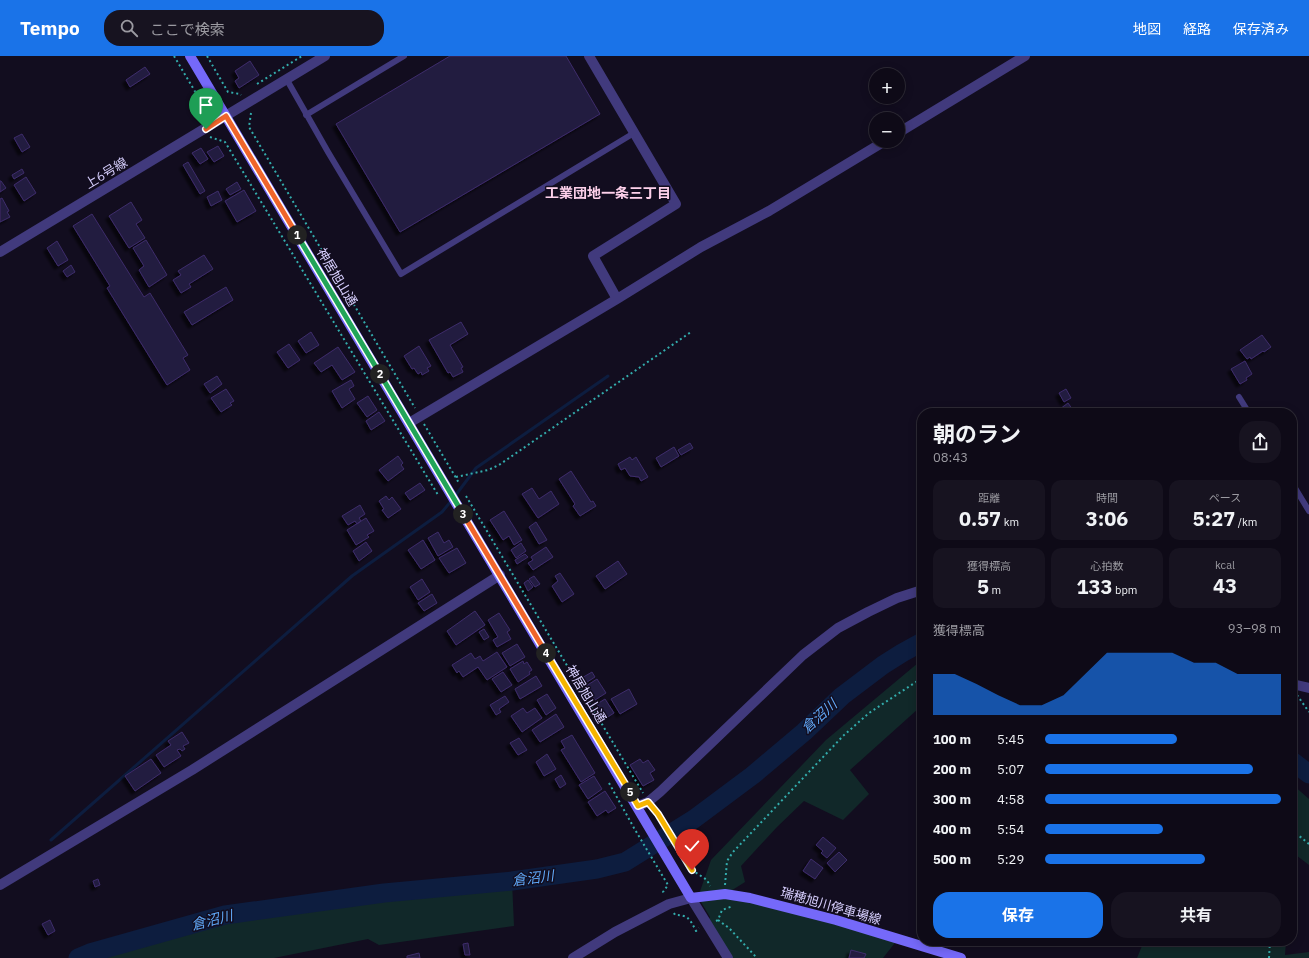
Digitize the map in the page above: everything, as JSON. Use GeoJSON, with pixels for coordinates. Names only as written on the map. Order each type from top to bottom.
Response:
{"type":"FeatureCollection","features":[{"type":"Feature","properties":{"kind":"main road","name":"神居旭山通"},"geometry":{"type":"LineString","coordinates":[[190,56],[692,898]]}},
{"type":"Feature","properties":{"kind":"main road","name":"瑞穂旭川停車場線"},"geometry":{"type":"LineString","coordinates":[[692,898],[725,894],[750,898],[836,920],[917,945]]}},
{"type":"Feature","properties":{"kind":"main road","name":"瑞穂旭川停車場線"},"geometry":{"type":"LineString","coordinates":[[922,946],[961,958]]}},
{"type":"Feature","properties":{"kind":"street","name":"上6号線"},"geometry":{"type":"LineString","coordinates":[[0,252],[325,56]]}},
{"type":"Feature","properties":{"kind":"street"},"geometry":{"type":"LineString","coordinates":[[589,56],[676,204],[593,256],[617,299]]}},
{"type":"Feature","properties":{"kind":"street"},"geometry":{"type":"LineString","coordinates":[[905,129],[1026,56]]}},
{"type":"Feature","properties":{"kind":"street"},"geometry":{"type":"LineString","coordinates":[[409,423],[617,299],[701,246],[769,211],[873,148]]}},
{"type":"Feature","properties":{"kind":"street"},"geometry":{"type":"LineString","coordinates":[[0,885],[192,770],[500,575]]}},
{"type":"Feature","properties":{"kind":"street"},"geometry":{"type":"LineString","coordinates":[[638,806],[648,802],[660,792],[809,650],[838,628],[896,598],[917,592]]}},
{"type":"Feature","properties":{"kind":"street"},"geometry":{"type":"LineString","coordinates":[[1297,688],[1309,688]]}},
{"type":"Feature","properties":{"kind":"street"},"geometry":{"type":"LineString","coordinates":[[573,958],[616,932],[669,904],[692,898],[728,958]]}},
{"type":"Feature","properties":{"kind":"lane"},"geometry":{"type":"LineString","coordinates":[[306,115],[404,56]]}},
{"type":"Feature","properties":{"kind":"lane"},"geometry":{"type":"LineString","coordinates":[[287,80],[306,115],[401,274],[634,133]]}},
{"type":"Feature","properties":{"kind":"lane"},"geometry":{"type":"LineString","coordinates":[[1239,397],[1246,408]]}},
{"type":"Feature","properties":{"kind":"lane"},"geometry":{"type":"LineString","coordinates":[[1297,491],[1309,511]]}},
{"type":"Feature","properties":{"kind":"path"},"geometry":{"type":"LineString","coordinates":[[174,56],[206,110],[202,121],[210,137],[226,142],[441,501]]}},
{"type":"Feature","properties":{"kind":"path"},"geometry":{"type":"LineString","coordinates":[[207,56],[228,92],[240,94],[246,90]]}},
{"type":"Feature","properties":{"kind":"path"},"geometry":{"type":"LineString","coordinates":[[252,86],[302,56]]}},
{"type":"Feature","properties":{"kind":"path"},"geometry":{"type":"LineString","coordinates":[[240,94],[252,113],[248,127],[459,483]]}},
{"type":"Feature","properties":{"kind":"path"},"geometry":{"type":"LineString","coordinates":[[443,479],[488,470],[499,465],[690,332]]}},
{"type":"Feature","properties":{"kind":"path"},"geometry":{"type":"LineString","coordinates":[[466,496],[648,802],[658,814],[692,870]]}},
{"type":"Feature","properties":{"kind":"path"},"geometry":{"type":"LineString","coordinates":[[725,894],[727,861],[733,852],[843,736],[869,713],[917,681]]}},
{"type":"Feature","properties":{"kind":"path"},"geometry":{"type":"LineString","coordinates":[[1297,693],[1309,712]]}},
{"type":"Feature","properties":{"kind":"path"},"geometry":{"type":"LineString","coordinates":[[634,828],[668,885]]}},
{"type":"Feature","properties":{"kind":"path"},"geometry":{"type":"LineString","coordinates":[[1297,834],[1309,844]]}},
{"type":"Feature","properties":{"kind":"path"},"geometry":{"type":"LineString","coordinates":[[718,920],[729,928],[757,958]]}},
{"type":"Feature","properties":{"kind":"path"},"geometry":{"type":"LineString","coordinates":[[1269,958],[1270,946]]}},
{"type":"Feature","properties":{"kind":"green space"},"geometry":{"type":"Polygon","coordinates":[[[917,664],[917,710],[850,770],[869,794],[843,820],[804,801],[777,827],[741,866],[745,882],[726,894],[898,939],[883,958],[728,958],[707,923],[710,917],[698,897],[711,860],[826,740],[917,664]]]}},
{"type":"Feature","properties":{"kind":"green space"},"geometry":{"type":"Polygon","coordinates":[[[1297,788],[1309,799],[1309,865],[1297,856],[1297,788]]]}},
{"type":"Feature","properties":{"kind":"green space"},"geometry":{"type":"Polygon","coordinates":[[[512,881],[514,926],[379,945],[368,939],[274,958],[78,958],[90,953],[225,915],[384,893],[512,881]]]}},
{"type":"Feature","properties":{"kind":"green space"},"geometry":{"type":"Polygon","coordinates":[[[1142,946],[1286,946],[1285,955],[1309,952],[1309,958],[1137,958],[1142,946]]]}},
{"type":"Feature","properties":{"kind":"building"},"geometry":{"type":"Polygon","coordinates":[[[450,56],[566,56],[600,114],[400,232],[336,124],[450,56]]]}},
{"type":"Feature","properties":{"kind":"building"},"geometry":{"type":"Polygon","coordinates":[[[250,61],[259,75],[239,88],[235,81],[239,78],[235,71],[250,61]]]}},
{"type":"Feature","properties":{"kind":"building"},"geometry":{"type":"Polygon","coordinates":[[[145,67],[150,74],[130,87],[126,80],[145,67]]]}},
{"type":"Feature","properties":{"kind":"building"},"geometry":{"type":"Polygon","coordinates":[[[22,134],[30,147],[22,152],[14,138],[22,134]]]}},
{"type":"Feature","properties":{"kind":"building"},"geometry":{"type":"Polygon","coordinates":[[[218,146],[224,156],[214,162],[207,152],[218,146]]]}},
{"type":"Feature","properties":{"kind":"building"},"geometry":{"type":"Polygon","coordinates":[[[201,148],[208,159],[200,164],[192,153],[201,148]]]}},
{"type":"Feature","properties":{"kind":"building"},"geometry":{"type":"Polygon","coordinates":[[[188,162],[205,191],[200,194],[183,165],[188,162]]]}},
{"type":"Feature","properties":{"kind":"building"},"geometry":{"type":"Polygon","coordinates":[[[22,169],[24,173],[14,179],[12,175],[22,169]]]}},
{"type":"Feature","properties":{"kind":"building"},"geometry":{"type":"Polygon","coordinates":[[[26,177],[36,193],[24,201],[14,185],[26,177]]]}},
{"type":"Feature","properties":{"kind":"building"},"geometry":{"type":"Polygon","coordinates":[[[0,181],[6,188],[0,192],[0,181]]]}},
{"type":"Feature","properties":{"kind":"building"},"geometry":{"type":"Polygon","coordinates":[[[237,182],[241,189],[230,195],[226,189],[237,182]]]}},
{"type":"Feature","properties":{"kind":"building"},"geometry":{"type":"Polygon","coordinates":[[[244,190],[256,211],[237,222],[225,201],[244,190]]]}},
{"type":"Feature","properties":{"kind":"building"},"geometry":{"type":"Polygon","coordinates":[[[218,191],[222,200],[211,206],[207,197],[218,191]]]}},
{"type":"Feature","properties":{"kind":"building"},"geometry":{"type":"Polygon","coordinates":[[[2,198],[9,211],[7,212],[10,217],[0,222],[0,199],[2,198]]]}},
{"type":"Feature","properties":{"kind":"building"},"geometry":{"type":"Polygon","coordinates":[[[131,202],[142,220],[136,224],[145,238],[129,248],[109,216],[131,202]]]}},
{"type":"Feature","properties":{"kind":"building"},"geometry":{"type":"Polygon","coordinates":[[[92,214],[144,297],[150,293],[188,355],[183,358],[190,370],[167,385],[107,288],[110,286],[73,226],[92,214]]]}},
{"type":"Feature","properties":{"kind":"building"},"geometry":{"type":"Polygon","coordinates":[[[146,240],[167,275],[149,287],[139,270],[144,266],[133,248],[146,240]]]}},
{"type":"Feature","properties":{"kind":"building"},"geometry":{"type":"Polygon","coordinates":[[[57,241],[68,260],[58,266],[47,248],[57,241]]]}},
{"type":"Feature","properties":{"kind":"building"},"geometry":{"type":"Polygon","coordinates":[[[204,255],[213,269],[189,284],[191,287],[181,293],[173,280],[181,275],[178,271],[204,255]]]}},
{"type":"Feature","properties":{"kind":"building"},"geometry":{"type":"Polygon","coordinates":[[[71,265],[75,272],[67,277],[63,271],[71,265]]]}},
{"type":"Feature","properties":{"kind":"building"},"geometry":{"type":"Polygon","coordinates":[[[226,287],[233,300],[192,325],[184,312],[226,287]]]}},
{"type":"Feature","properties":{"kind":"building"},"geometry":{"type":"Polygon","coordinates":[[[461,322],[468,334],[450,345],[463,367],[461,368],[463,372],[453,377],[450,372],[448,373],[429,340],[461,322]]]}},
{"type":"Feature","properties":{"kind":"building"},"geometry":{"type":"Polygon","coordinates":[[[311,332],[319,345],[306,353],[298,341],[311,332]]]}},
{"type":"Feature","properties":{"kind":"building"},"geometry":{"type":"Polygon","coordinates":[[[1262,335],[1271,347],[1251,359],[1250,357],[1247,359],[1240,350],[1262,335]]]}},
{"type":"Feature","properties":{"kind":"building"},"geometry":{"type":"Polygon","coordinates":[[[289,344],[300,360],[288,368],[277,352],[289,344]]]}},
{"type":"Feature","properties":{"kind":"building"},"geometry":{"type":"Polygon","coordinates":[[[419,346],[431,366],[427,368],[429,371],[422,375],[421,372],[418,374],[414,368],[412,369],[404,356],[419,346]]]}},
{"type":"Feature","properties":{"kind":"building"},"geometry":{"type":"Polygon","coordinates":[[[338,347],[355,372],[342,380],[332,365],[321,372],[314,363],[338,347]]]}},
{"type":"Feature","properties":{"kind":"building"},"geometry":{"type":"Polygon","coordinates":[[[1245,361],[1252,374],[1246,378],[1247,380],[1240,384],[1231,369],[1245,361]]]}},
{"type":"Feature","properties":{"kind":"building"},"geometry":{"type":"Polygon","coordinates":[[[217,376],[222,384],[210,393],[204,384],[217,376]]]}},
{"type":"Feature","properties":{"kind":"building"},"geometry":{"type":"Polygon","coordinates":[[[351,380],[354,386],[349,389],[355,399],[342,408],[332,391],[351,380]]]}},
{"type":"Feature","properties":{"kind":"building"},"geometry":{"type":"Polygon","coordinates":[[[226,389],[234,401],[230,403],[232,405],[221,412],[211,398],[226,389]]]}},
{"type":"Feature","properties":{"kind":"building"},"geometry":{"type":"Polygon","coordinates":[[[1066,389],[1071,398],[1064,402],[1059,393],[1066,389]]]}},
{"type":"Feature","properties":{"kind":"building"},"geometry":{"type":"Polygon","coordinates":[[[368,396],[377,410],[367,417],[357,403],[368,396]]]}},
{"type":"Feature","properties":{"kind":"building"},"geometry":{"type":"Polygon","coordinates":[[[1068,403],[1072,408],[1061,408],[1068,403]]]}},
{"type":"Feature","properties":{"kind":"building"},"geometry":{"type":"Polygon","coordinates":[[[379,412],[385,421],[371,430],[366,421],[379,412]]]}},
{"type":"Feature","properties":{"kind":"building"},"geometry":{"type":"Polygon","coordinates":[[[690,443],[693,448],[681,455],[678,450],[690,443]]]}},
{"type":"Feature","properties":{"kind":"building"},"geometry":{"type":"Polygon","coordinates":[[[674,447],[679,456],[661,467],[656,458],[674,447]]]}},
{"type":"Feature","properties":{"kind":"building"},"geometry":{"type":"Polygon","coordinates":[[[398,456],[403,463],[401,465],[404,469],[388,481],[379,470],[398,456]]]}},
{"type":"Feature","properties":{"kind":"building"},"geometry":{"type":"Polygon","coordinates":[[[630,457],[632,460],[636,457],[648,477],[641,481],[639,477],[630,476],[625,468],[621,470],[618,464],[630,457]]]}},
{"type":"Feature","properties":{"kind":"building"},"geometry":{"type":"Polygon","coordinates":[[[571,471],[591,502],[593,501],[596,506],[580,516],[573,506],[575,504],[559,479],[571,471]]]}},
{"type":"Feature","properties":{"kind":"building"},"geometry":{"type":"Polygon","coordinates":[[[420,483],[425,490],[410,500],[405,493],[420,483]]]}},
{"type":"Feature","properties":{"kind":"building"},"geometry":{"type":"Polygon","coordinates":[[[532,488],[539,499],[551,491],[559,504],[538,518],[522,494],[532,488]]]}},
{"type":"Feature","properties":{"kind":"building"},"geometry":{"type":"Polygon","coordinates":[[[386,496],[389,500],[392,497],[401,509],[388,518],[382,510],[384,509],[379,501],[386,496]]]}},
{"type":"Feature","properties":{"kind":"building"},"geometry":{"type":"Polygon","coordinates":[[[360,505],[365,514],[359,518],[361,521],[357,524],[355,521],[348,525],[342,516],[360,505]]]}},
{"type":"Feature","properties":{"kind":"building"},"geometry":{"type":"Polygon","coordinates":[[[504,511],[522,540],[514,545],[509,536],[503,540],[490,520],[504,511]]]}},
{"type":"Feature","properties":{"kind":"building"},"geometry":{"type":"Polygon","coordinates":[[[366,518],[374,531],[367,535],[369,537],[356,545],[347,530],[366,518]]]}},
{"type":"Feature","properties":{"kind":"building"},"geometry":{"type":"Polygon","coordinates":[[[536,522],[547,540],[539,544],[529,527],[536,522]]]}},
{"type":"Feature","properties":{"kind":"building"},"geometry":{"type":"Polygon","coordinates":[[[438,532],[444,543],[449,540],[453,547],[438,556],[428,538],[438,532]]]}},
{"type":"Feature","properties":{"kind":"building"},"geometry":{"type":"Polygon","coordinates":[[[423,540],[435,560],[421,569],[408,550],[423,540]]]}},
{"type":"Feature","properties":{"kind":"building"},"geometry":{"type":"Polygon","coordinates":[[[366,542],[372,551],[359,561],[353,551],[366,542]]]}},
{"type":"Feature","properties":{"kind":"building"},"geometry":{"type":"Polygon","coordinates":[[[521,543],[526,551],[516,558],[511,550],[521,543]]]}},
{"type":"Feature","properties":{"kind":"building"},"geometry":{"type":"Polygon","coordinates":[[[546,547],[553,557],[533,570],[528,563],[533,560],[531,557],[546,547]]]}},
{"type":"Feature","properties":{"kind":"building"},"geometry":{"type":"Polygon","coordinates":[[[457,548],[466,563],[449,573],[439,558],[457,548]]]}},
{"type":"Feature","properties":{"kind":"building"},"geometry":{"type":"Polygon","coordinates":[[[525,554],[528,557],[517,564],[515,560],[525,554]]]}},
{"type":"Feature","properties":{"kind":"building"},"geometry":{"type":"Polygon","coordinates":[[[618,561],[627,574],[605,589],[596,576],[618,561]]]}},
{"type":"Feature","properties":{"kind":"building"},"geometry":{"type":"Polygon","coordinates":[[[560,573],[574,594],[562,602],[552,586],[558,581],[555,576],[560,573]]]}},
{"type":"Feature","properties":{"kind":"building"},"geometry":{"type":"Polygon","coordinates":[[[534,576],[540,584],[535,587],[529,579],[534,576]]]}},
{"type":"Feature","properties":{"kind":"building"},"geometry":{"type":"Polygon","coordinates":[[[422,579],[430,592],[418,600],[410,587],[422,579]]]}},
{"type":"Feature","properties":{"kind":"building"},"geometry":{"type":"Polygon","coordinates":[[[528,580],[533,587],[528,591],[524,583],[528,580]]]}},
{"type":"Feature","properties":{"kind":"building"},"geometry":{"type":"Polygon","coordinates":[[[432,594],[437,603],[424,611],[418,603],[432,594]]]}},
{"type":"Feature","properties":{"kind":"building"},"geometry":{"type":"Polygon","coordinates":[[[475,611],[485,625],[456,645],[447,631],[475,611]]]}},
{"type":"Feature","properties":{"kind":"building"},"geometry":{"type":"Polygon","coordinates":[[[499,613],[510,630],[507,632],[511,639],[497,647],[493,640],[498,637],[488,620],[499,613]]]}},
{"type":"Feature","properties":{"kind":"building"},"geometry":{"type":"Polygon","coordinates":[[[484,629],[489,637],[484,640],[479,632],[484,629]]]}},
{"type":"Feature","properties":{"kind":"building"},"geometry":{"type":"Polygon","coordinates":[[[517,644],[525,657],[510,666],[502,653],[517,644]]]}},
{"type":"Feature","properties":{"kind":"building"},"geometry":{"type":"Polygon","coordinates":[[[497,652],[507,667],[487,680],[478,667],[463,677],[459,671],[457,673],[452,665],[471,653],[475,659],[480,656],[483,661],[497,652]]]}},
{"type":"Feature","properties":{"kind":"building"},"geometry":{"type":"Polygon","coordinates":[[[523,661],[524,664],[527,662],[532,670],[529,672],[530,674],[518,682],[510,669],[523,661]]]}},
{"type":"Feature","properties":{"kind":"building"},"geometry":{"type":"Polygon","coordinates":[[[503,672],[512,685],[501,692],[492,679],[503,672]]]}},
{"type":"Feature","properties":{"kind":"building"},"geometry":{"type":"Polygon","coordinates":[[[592,672],[595,677],[584,684],[580,679],[592,672]]]}},
{"type":"Feature","properties":{"kind":"building"},"geometry":{"type":"Polygon","coordinates":[[[536,676],[542,686],[520,699],[515,689],[536,676]]]}},
{"type":"Feature","properties":{"kind":"building"},"geometry":{"type":"Polygon","coordinates":[[[597,679],[606,693],[595,700],[586,686],[597,679]]]}},
{"type":"Feature","properties":{"kind":"building"},"geometry":{"type":"Polygon","coordinates":[[[629,689],[637,704],[620,714],[611,699],[629,689]]]}},
{"type":"Feature","properties":{"kind":"building"},"geometry":{"type":"Polygon","coordinates":[[[547,694],[556,708],[546,715],[537,700],[547,694]]]}},
{"type":"Feature","properties":{"kind":"building"},"geometry":{"type":"Polygon","coordinates":[[[505,696],[509,702],[499,709],[501,712],[496,715],[490,705],[505,696]]]}},
{"type":"Feature","properties":{"kind":"building"},"geometry":{"type":"Polygon","coordinates":[[[605,699],[614,713],[603,720],[598,712],[601,710],[597,704],[605,699]]]}},
{"type":"Feature","properties":{"kind":"building"},"geometry":{"type":"Polygon","coordinates":[[[523,708],[527,713],[535,708],[542,718],[522,732],[511,716],[523,708]]]}},
{"type":"Feature","properties":{"kind":"building"},"geometry":{"type":"Polygon","coordinates":[[[556,714],[564,727],[540,742],[532,730],[556,714]]]}},
{"type":"Feature","properties":{"kind":"building"},"geometry":{"type":"Polygon","coordinates":[[[182,732],[189,743],[183,746],[185,749],[182,751],[180,749],[177,750],[181,756],[164,767],[156,755],[171,745],[168,741],[182,732]]]}},
{"type":"Feature","properties":{"kind":"building"},"geometry":{"type":"Polygon","coordinates":[[[572,735],[595,773],[581,782],[561,750],[565,748],[561,741],[572,735]]]}},
{"type":"Feature","properties":{"kind":"building"},"geometry":{"type":"Polygon","coordinates":[[[519,738],[527,750],[518,755],[510,743],[519,738]]]}},
{"type":"Feature","properties":{"kind":"building"},"geometry":{"type":"Polygon","coordinates":[[[547,754],[556,769],[544,776],[536,762],[547,754]]]}},
{"type":"Feature","properties":{"kind":"building"},"geometry":{"type":"Polygon","coordinates":[[[151,759],[161,773],[135,791],[125,776],[151,759]]]}},
{"type":"Feature","properties":{"kind":"building"},"geometry":{"type":"Polygon","coordinates":[[[640,759],[643,763],[648,760],[655,770],[650,773],[654,780],[643,786],[630,765],[640,759]]]}},
{"type":"Feature","properties":{"kind":"building"},"geometry":{"type":"Polygon","coordinates":[[[561,775],[566,784],[560,788],[555,779],[561,775]]]}},
{"type":"Feature","properties":{"kind":"building"},"geometry":{"type":"Polygon","coordinates":[[[594,776],[602,789],[588,799],[579,785],[594,776]]]}},
{"type":"Feature","properties":{"kind":"building"},"geometry":{"type":"Polygon","coordinates":[[[605,791],[616,808],[608,813],[606,810],[597,816],[588,802],[605,791]]]}},
{"type":"Feature","properties":{"kind":"building"},"geometry":{"type":"Polygon","coordinates":[[[823,837],[836,848],[827,858],[821,853],[823,851],[816,845],[823,837]]]}},
{"type":"Feature","properties":{"kind":"building"},"geometry":{"type":"Polygon","coordinates":[[[839,852],[847,860],[835,872],[827,863],[839,852]]]}},
{"type":"Feature","properties":{"kind":"building"},"geometry":{"type":"Polygon","coordinates":[[[811,859],[823,868],[815,879],[803,871],[811,859]]]}},
{"type":"Feature","properties":{"kind":"building"},"geometry":{"type":"Polygon","coordinates":[[[98,879],[100,885],[95,887],[93,881],[98,879]]]}},
{"type":"Feature","properties":{"kind":"building"},"geometry":{"type":"Polygon","coordinates":[[[50,920],[55,931],[48,935],[42,924],[50,920]]]}},
{"type":"Feature","properties":{"kind":"building"},"geometry":{"type":"Polygon","coordinates":[[[468,943],[470,955],[465,955],[463,944],[468,943]]]}},
{"type":"Feature","properties":{"kind":"building"},"geometry":{"type":"Polygon","coordinates":[[[851,950],[866,954],[864,958],[849,958],[851,950]]]}},
{"type":"Feature","properties":{"kind":"building"},"geometry":{"type":"Polygon","coordinates":[[[419,953],[420,958],[407,958],[407,956],[419,953]]]}},
{"type":"Feature","properties":{"kind":"waterway"},"geometry":{"type":"LineString","coordinates":[[455,496],[476,468],[608,376]]}},
{"type":"Feature","properties":{"kind":"waterway"},"geometry":{"type":"LineString","coordinates":[[51,840],[352,576],[442,512],[452,500]]}},
{"type":"Feature","properties":{"kind":"waterway","name":"倉沼川"},"geometry":{"type":"LineString","coordinates":[[78,958],[90,953],[225,915],[384,893],[512,881],[597,869],[625,862],[694,819],[753,775],[804,732],[842,696],[883,665],[917,645]]}},
{"type":"Feature","properties":{"kind":"waterway","name":"倉沼川"},"geometry":{"type":"LineString","coordinates":[[1297,765],[1309,774]]}},
{"type":"Feature","properties":{"kind":"district","name":"工業団地一条三丁目"},"geometry":{"type":"Point","coordinates":[608,193]}},
{"type":"Feature","properties":{"kind":"route"},"geometry":{"type":"LineString","coordinates":[[206,129],[226,116],[638,806],[648,802],[658,814],[692,870]]}}]}
